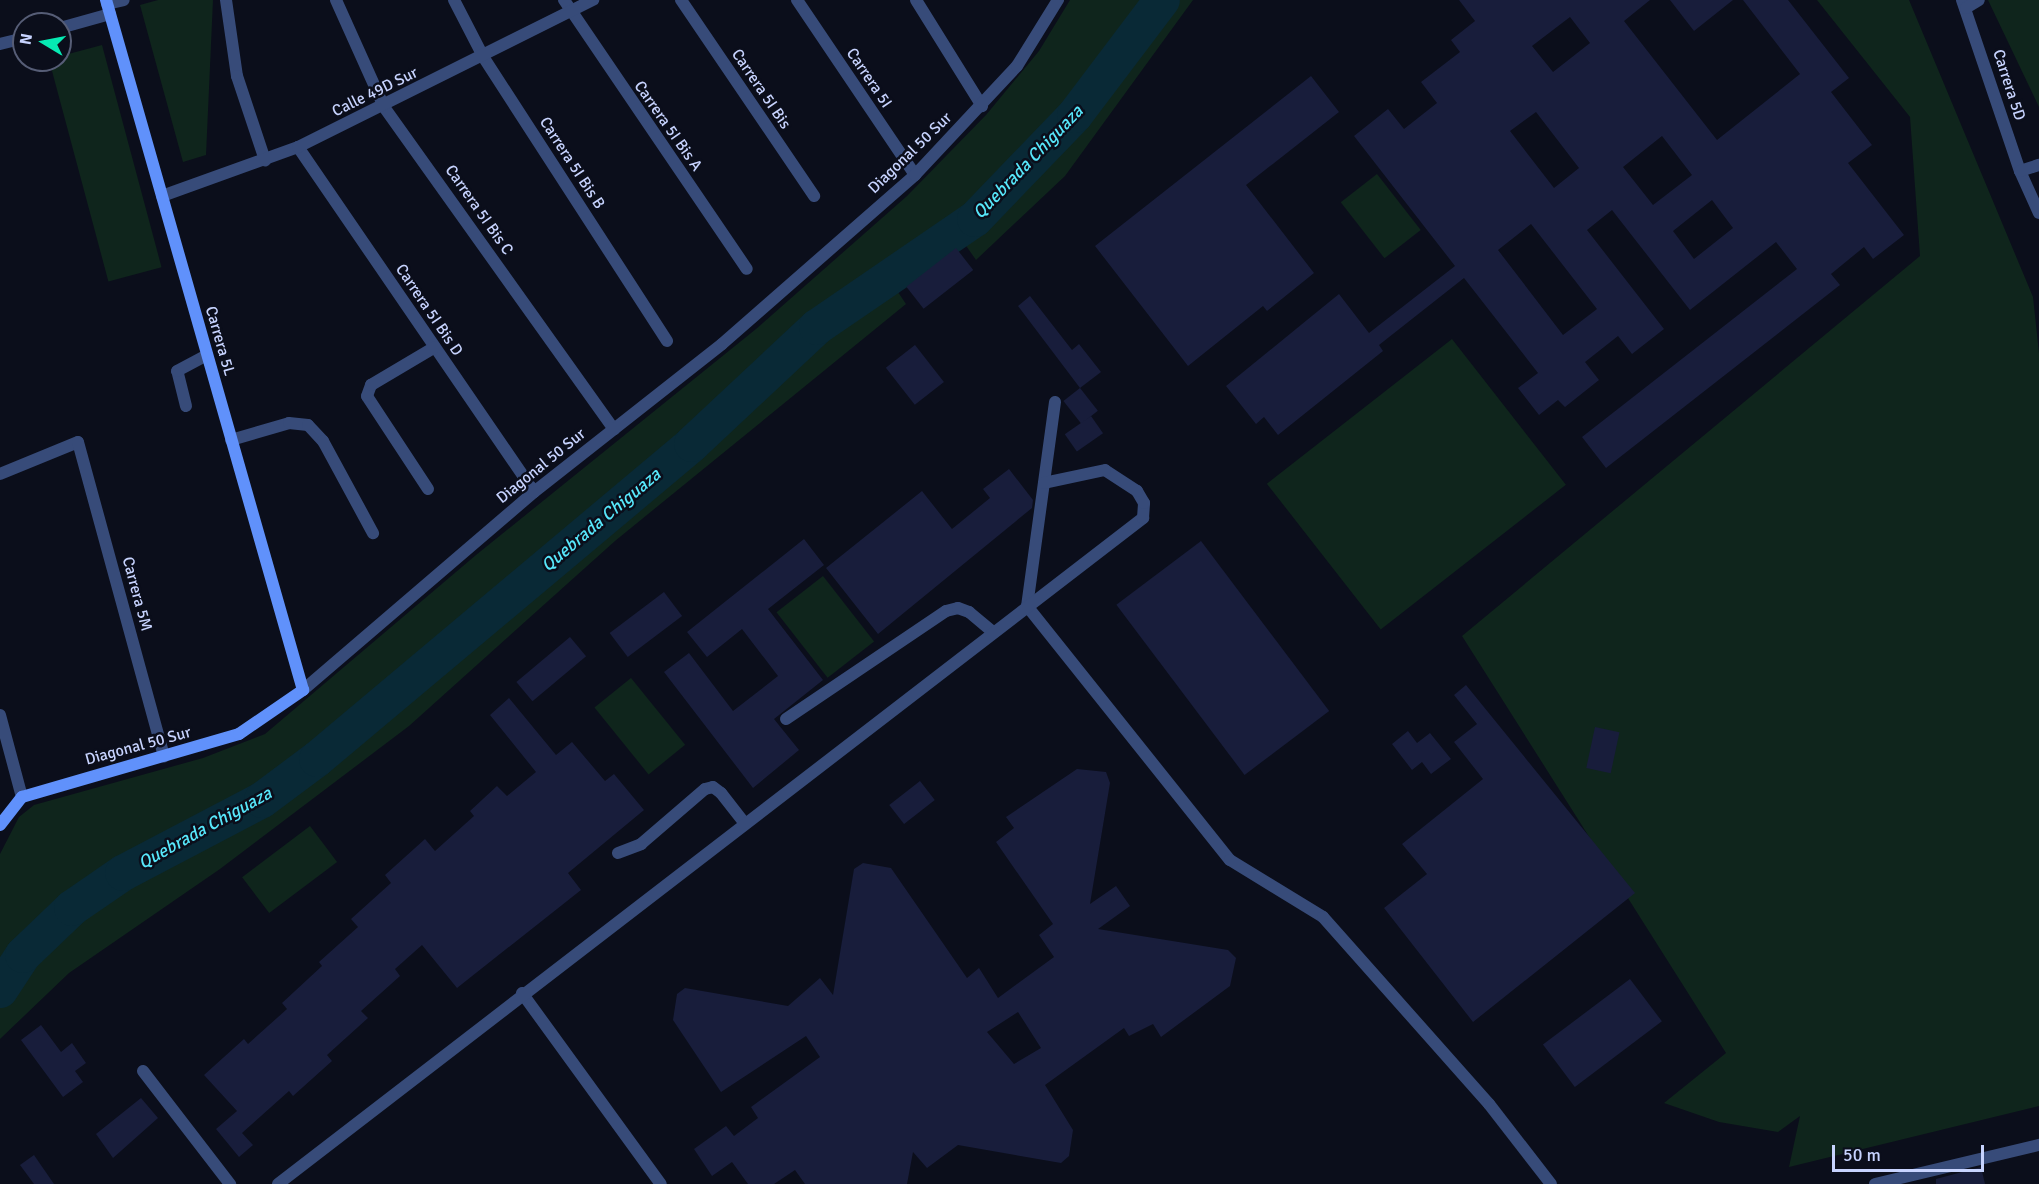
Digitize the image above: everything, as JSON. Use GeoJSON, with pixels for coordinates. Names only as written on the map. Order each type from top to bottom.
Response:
{"type":"FeatureCollection","features":[{"type":"Feature","properties":{"kind":"main road","name":"Carrera 5L"},"geometry":{"type":"LineString","coordinates":[[108,6],[303,690]]}},
{"type":"Feature","properties":{"kind":"main road","name":"Diagonal 50 Sur"},"geometry":{"type":"LineString","coordinates":[[22,797],[239,734],[303,690]]}},
{"type":"Feature","properties":{"kind":"main road"},"geometry":{"type":"LineString","coordinates":[[0,825],[22,797]]}},
{"type":"Feature","properties":{"kind":"street"},"geometry":{"type":"LineString","coordinates":[[72,22],[124,0]]}},
{"type":"Feature","properties":{"kind":"street"},"geometry":{"type":"LineString","coordinates":[[226,0],[237,76],[265,160]]}},
{"type":"Feature","properties":{"kind":"street","name":"Carrera 5I Bis C"},"geometry":{"type":"LineString","coordinates":[[336,0],[384,106],[614,429]]}},
{"type":"Feature","properties":{"kind":"street","name":"Carrera 5I Bis B"},"geometry":{"type":"LineString","coordinates":[[454,0],[484,57],[667,341]]}},
{"type":"Feature","properties":{"kind":"street","name":"Carrera 5I Bis A"},"geometry":{"type":"LineString","coordinates":[[564,0],[570,13],[747,269]]}},
{"type":"Feature","properties":{"kind":"street","name":"Calle 49D Sur"},"geometry":{"type":"LineString","coordinates":[[162,196],[297,147],[484,57],[593,0]]}},
{"type":"Feature","properties":{"kind":"street","name":"Carrera 5I Bis"},"geometry":{"type":"LineString","coordinates":[[681,0],[814,196]]}},
{"type":"Feature","properties":{"kind":"street","name":"Carrera 5I"},"geometry":{"type":"LineString","coordinates":[[797,0],[915,175]]}},
{"type":"Feature","properties":{"kind":"street"},"geometry":{"type":"LineString","coordinates":[[916,0],[982,106]]}},
{"type":"Feature","properties":{"kind":"street","name":"Diagonal 50 Sur"},"geometry":{"type":"LineString","coordinates":[[303,690],[534,492],[722,344],[915,175],[982,106],[1041,32],[1058,0]]}},
{"type":"Feature","properties":{"kind":"street"},"geometry":{"type":"LineString","coordinates":[[1964,4],[1979,0]]}},
{"type":"Feature","properties":{"kind":"street","name":"Carrera 5D"},"geometry":{"type":"LineString","coordinates":[[1964,4],[2020,171],[2039,213]]}},
{"type":"Feature","properties":{"kind":"street","name":"Carrera 5I Bis D"},"geometry":{"type":"LineString","coordinates":[[297,147],[534,492]]}},
{"type":"Feature","properties":{"kind":"street"},"geometry":{"type":"LineString","coordinates":[[2020,171],[2039,165]]}},
{"type":"Feature","properties":{"kind":"street"},"geometry":{"type":"LineString","coordinates":[[428,489],[367,396],[371,386],[435,347]]}},
{"type":"Feature","properties":{"kind":"street"},"geometry":{"type":"LineString","coordinates":[[186,406],[177,371],[207,355]]}},
{"type":"Feature","properties":{"kind":"street"},"geometry":{"type":"LineString","coordinates":[[1055,402],[1027,606],[1230,860],[1323,917],[1489,1104],[1551,1184]]}},
{"type":"Feature","properties":{"kind":"street"},"geometry":{"type":"LineString","coordinates":[[231,440],[289,423],[308,425],[323,441],[373,533]]}},
{"type":"Feature","properties":{"kind":"street","name":"Carrera 5M"},"geometry":{"type":"LineString","coordinates":[[0,474],[78,442],[164,756]]}},
{"type":"Feature","properties":{"kind":"street"},"geometry":{"type":"LineString","coordinates":[[278,1184],[744,822],[1143,518],[1144,503],[1137,491],[1105,470],[1044,483]]}},
{"type":"Feature","properties":{"kind":"street"},"geometry":{"type":"LineString","coordinates":[[786,719],[946,611],[958,608],[969,612],[993,632]]}},
{"type":"Feature","properties":{"kind":"street"},"geometry":{"type":"LineString","coordinates":[[0,715],[22,797]]}},
{"type":"Feature","properties":{"kind":"street"},"geometry":{"type":"LineString","coordinates":[[618,852],[642,844],[705,789],[714,787],[744,822]]}},
{"type":"Feature","properties":{"kind":"street"},"geometry":{"type":"LineString","coordinates":[[522,993],[661,1184]]}},
{"type":"Feature","properties":{"kind":"street"},"geometry":{"type":"LineString","coordinates":[[143,1071],[230,1184]]}},
{"type":"Feature","properties":{"kind":"street"},"geometry":{"type":"LineString","coordinates":[[1875,1184],[2039,1145]]}},
{"type":"Feature","properties":{"kind":"green space"},"geometry":{"type":"Polygon","coordinates":[[[158,0],[213,0],[206,155],[183,162],[140,5],[158,0]]]}},
{"type":"Feature","properties":{"kind":"green space"},"geometry":{"type":"Polygon","coordinates":[[[1070,0],[1193,0],[1065,176],[976,260],[962,240],[894,286],[906,304],[615,541],[409,726],[220,869],[69,973],[0,1039],[0,854],[19,817],[34,805],[203,758],[265,734],[476,555],[756,329],[907,196],[986,115],[1039,51],[1070,0]]]}},
{"type":"Feature","properties":{"kind":"green space"},"geometry":{"type":"Polygon","coordinates":[[[1817,0],[1909,0],[2033,297],[2039,353],[2039,1106],[1789,1167],[1800,1116],[1778,1132],[1719,1122],[1664,1103],[1726,1053],[1462,636],[1920,256],[1910,117],[1817,0]]]}},
{"type":"Feature","properties":{"kind":"green space"},"geometry":{"type":"Polygon","coordinates":[[[1988,0],[2039,0],[2039,107],[1988,0]]]}},
{"type":"Feature","properties":{"kind":"green space"},"geometry":{"type":"Polygon","coordinates":[[[102,45],[162,267],[108,281],[52,72],[72,72],[72,53],[102,45]]]}},
{"type":"Feature","properties":{"kind":"green space"},"geometry":{"type":"Polygon","coordinates":[[[1377,174],[1421,230],[1384,258],[1341,202],[1377,174]]]}},
{"type":"Feature","properties":{"kind":"green space"},"geometry":{"type":"Polygon","coordinates":[[[1452,339],[1566,485],[1381,629],[1267,484],[1452,339]]]}},
{"type":"Feature","properties":{"kind":"green space"},"geometry":{"type":"Polygon","coordinates":[[[823,576],[874,641],[828,678],[777,612],[823,576]]]}},
{"type":"Feature","properties":{"kind":"green space"},"geometry":{"type":"Polygon","coordinates":[[[631,678],[685,745],[649,774],[594,708],[631,678]]]}},
{"type":"Feature","properties":{"kind":"green space"},"geometry":{"type":"Polygon","coordinates":[[[310,826],[337,862],[269,913],[242,877],[310,826]]]}},
{"type":"Feature","properties":{"kind":"building"},"geometry":{"type":"Polygon","coordinates":[[[1459,0],[1650,0],[1624,21],[1717,140],[1800,74],[1743,0],[1788,0],[1849,78],[1831,92],[1872,145],[1848,163],[1904,235],[1873,259],[1864,247],[1831,274],[1840,285],[1606,468],[1582,437],[1797,269],[1776,242],[1690,310],[1612,210],[1587,230],[1664,329],[1632,354],[1618,336],[1585,362],[1599,380],[1565,407],[1558,400],[1539,415],[1518,388],[1538,373],[1464,278],[1379,345],[1383,351],[1278,435],[1264,417],[1256,424],[1226,386],[1339,294],[1369,333],[1455,266],[1354,136],[1388,109],[1404,129],[1437,103],[1421,82],[1460,52],[1451,40],[1475,21],[1459,0]],[[1570,17],[1532,46],[1553,72],[1590,43],[1570,17]],[[1536,112],[1510,131],[1554,188],[1579,168],[1536,112]],[[1662,136],[1623,167],[1653,205],[1692,175],[1662,136]],[[1712,200],[1673,231],[1694,259],[1733,228],[1712,200]],[[1531,224],[1498,250],[1563,335],[1597,309],[1531,224]]]}},
{"type":"Feature","properties":{"kind":"building"},"geometry":{"type":"Polygon","coordinates":[[[1670,0],[1733,0],[1694,31],[1670,0]]]}},
{"type":"Feature","properties":{"kind":"building"},"geometry":{"type":"Polygon","coordinates":[[[1311,76],[1339,112],[1246,185],[1314,273],[1267,311],[1263,306],[1188,366],[1095,246],[1311,76]]]}},
{"type":"Feature","properties":{"kind":"building"},"geometry":{"type":"Polygon","coordinates":[[[956,248],[973,270],[924,309],[906,287],[956,248]]]}},
{"type":"Feature","properties":{"kind":"building"},"geometry":{"type":"Polygon","coordinates":[[[1030,296],[1072,350],[1079,344],[1101,372],[1080,388],[1018,306],[1030,296]]]}},
{"type":"Feature","properties":{"kind":"building"},"geometry":{"type":"Polygon","coordinates":[[[915,345],[944,382],[915,405],[886,368],[915,345]]]}},
{"type":"Feature","properties":{"kind":"building"},"geometry":{"type":"Polygon","coordinates":[[[1080,388],[1098,411],[1081,424],[1063,401],[1080,388]]]}},
{"type":"Feature","properties":{"kind":"building"},"geometry":{"type":"Polygon","coordinates":[[[1091,416],[1103,433],[1077,452],[1065,434],[1091,416]]]}},
{"type":"Feature","properties":{"kind":"building"},"geometry":{"type":"Polygon","coordinates":[[[1009,469],[1033,500],[1032,508],[878,634],[826,568],[922,491],[952,529],[990,498],[983,489],[1009,469]]]}},
{"type":"Feature","properties":{"kind":"building"},"geometry":{"type":"Polygon","coordinates":[[[804,539],[824,565],[768,609],[823,680],[774,719],[799,750],[753,788],[664,672],[689,653],[733,711],[778,676],[742,629],[707,657],[687,632],[804,539]]]}},
{"type":"Feature","properties":{"kind":"building"},"geometry":{"type":"Polygon","coordinates":[[[1201,541],[1329,711],[1245,775],[1116,605],[1201,541]]]}},
{"type":"Feature","properties":{"kind":"building"},"geometry":{"type":"Polygon","coordinates":[[[664,592],[682,616],[628,657],[610,633],[664,592]]]}},
{"type":"Feature","properties":{"kind":"building"},"geometry":{"type":"Polygon","coordinates":[[[570,637],[586,656],[532,701],[516,682],[570,637]]]}},
{"type":"Feature","properties":{"kind":"building"},"geometry":{"type":"Polygon","coordinates":[[[1466,685],[1635,893],[1473,1022],[1384,908],[1427,874],[1402,844],[1483,779],[1454,742],[1477,724],[1454,695],[1466,685]]]}},
{"type":"Feature","properties":{"kind":"building"},"geometry":{"type":"Polygon","coordinates":[[[509,698],[556,755],[572,742],[605,781],[614,774],[644,810],[568,873],[581,890],[457,988],[422,945],[395,969],[400,976],[361,1011],[368,1018],[327,1055],[332,1061],[293,1096],[289,1091],[242,1133],[253,1145],[239,1157],[216,1129],[237,1111],[204,1075],[244,1039],[248,1044],[287,1009],[282,1003],[322,966],[319,962],[358,927],[351,919],[391,883],[385,875],[425,839],[435,851],[474,816],[470,811],[497,786],[507,796],[536,772],[490,715],[509,698]]]}},
{"type":"Feature","properties":{"kind":"building"},"geometry":{"type":"Polygon","coordinates":[[[1595,727],[1619,732],[1611,773],[1586,768],[1595,727]]]}},
{"type":"Feature","properties":{"kind":"building"},"geometry":{"type":"Polygon","coordinates":[[[1408,731],[1417,743],[1430,733],[1451,759],[1431,774],[1422,762],[1412,770],[1392,744],[1408,731]]]}},
{"type":"Feature","properties":{"kind":"building"},"geometry":{"type":"Polygon","coordinates":[[[1077,769],[1106,772],[1110,783],[1090,904],[1116,886],[1130,906],[1098,929],[1228,950],[1236,958],[1230,986],[1161,1037],[1153,1024],[1129,1036],[1124,1028],[1045,1085],[1073,1130],[1069,1156],[1061,1163],[958,1145],[927,1168],[913,1152],[907,1184],[805,1184],[795,1170],[774,1184],[748,1184],[732,1162],[712,1176],[694,1149],[726,1126],[734,1136],[758,1118],[751,1107],[820,1057],[806,1036],[721,1092],[673,1020],[677,994],[685,988],[788,1006],[820,978],[833,995],[854,869],[863,863],[891,868],[967,978],[979,968],[998,998],[1054,957],[1039,935],[1053,924],[996,842],[1014,828],[1006,817],[1077,769]],[[1018,1012],[987,1032],[1014,1064],[1041,1048],[1018,1012]]]}},
{"type":"Feature","properties":{"kind":"building"},"geometry":{"type":"Polygon","coordinates":[[[920,781],[935,800],[904,824],[889,805],[920,781]]]}},
{"type":"Feature","properties":{"kind":"building"},"geometry":{"type":"Polygon","coordinates":[[[1630,979],[1662,1021],[1575,1087],[1543,1045],[1630,979]]]}},
{"type":"Feature","properties":{"kind":"building"},"geometry":{"type":"Polygon","coordinates":[[[41,1025],[61,1052],[72,1043],[86,1063],[75,1071],[83,1082],[63,1097],[21,1040],[41,1025]]]}},
{"type":"Feature","properties":{"kind":"building"},"geometry":{"type":"Polygon","coordinates":[[[141,1098],[158,1118],[113,1158],[96,1134],[141,1098]]]}},
{"type":"Feature","properties":{"kind":"building"},"geometry":{"type":"Polygon","coordinates":[[[34,1155],[54,1184],[34,1184],[20,1165],[34,1155]]]}},
{"type":"Feature","properties":{"kind":"building"},"geometry":{"type":"Polygon","coordinates":[[[1981,1167],[1985,1184],[1936,1184],[1936,1179],[1981,1167]]]}},
{"type":"Feature","properties":{"kind":"waterway","name":"Quebrada Chiguaza"},"geometry":{"type":"LineString","coordinates":[[0,990],[23,955],[72,908],[123,873],[262,800],[317,759],[692,444],[817,327],[975,219],[1075,115],[1162,0]]}}]}
